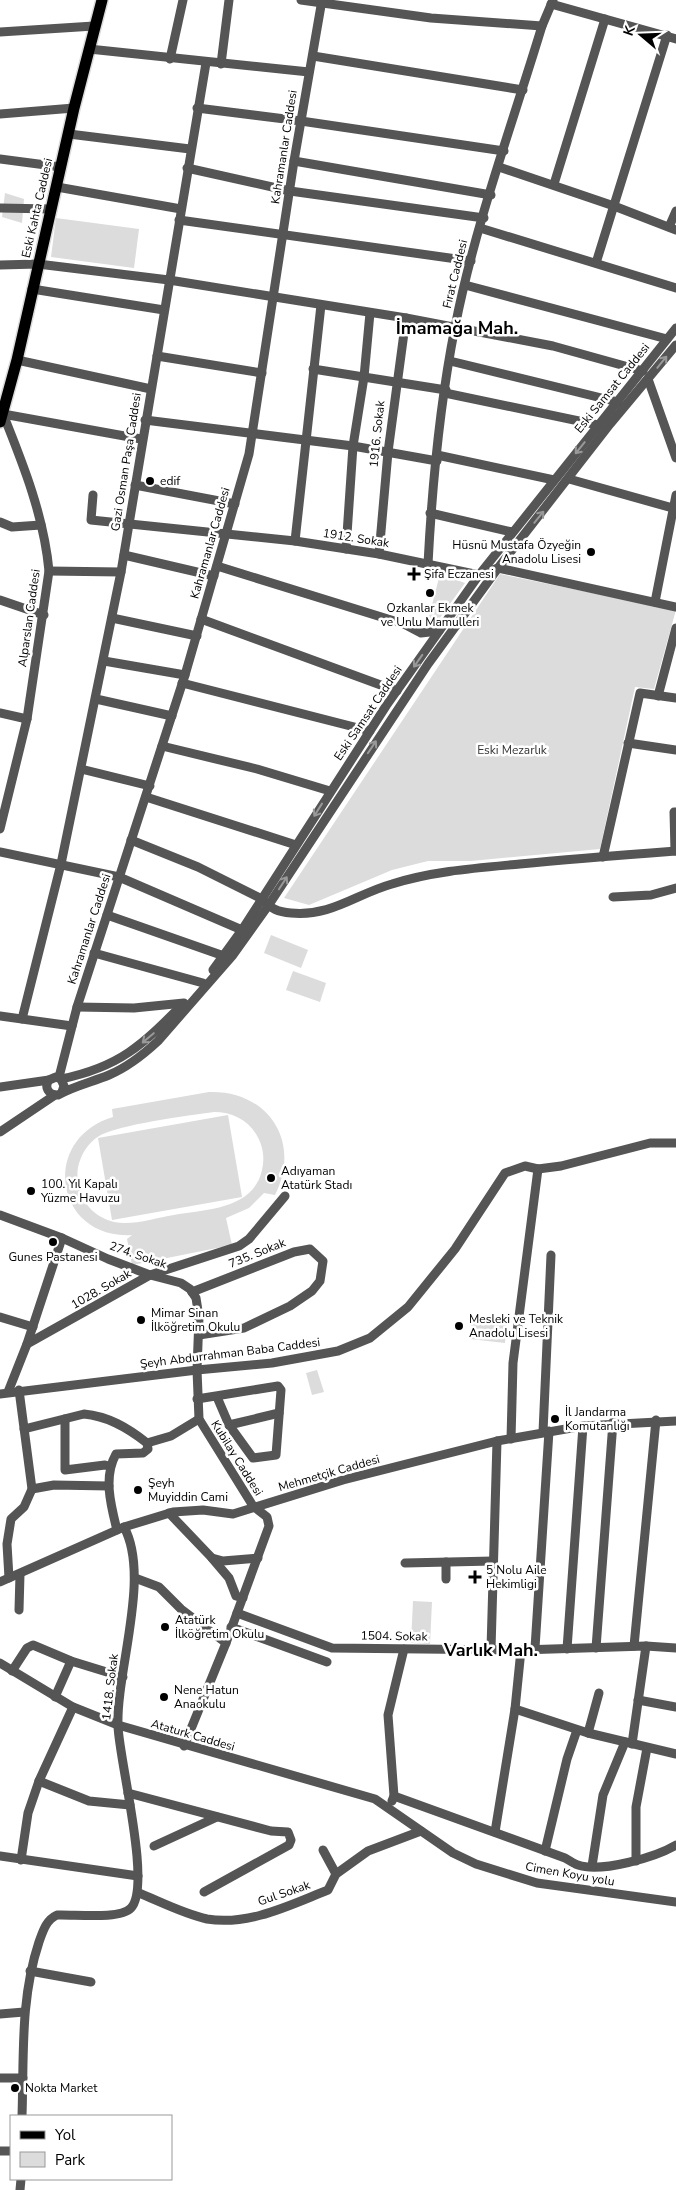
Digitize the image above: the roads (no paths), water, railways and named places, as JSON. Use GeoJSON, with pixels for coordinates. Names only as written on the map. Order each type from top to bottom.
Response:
{"type":"FeatureCollection","features":[{"type":"Feature","properties":{"kind":"main road","name":"Eski Kahta Caddesi"},"geometry":{"type":"LineString","coordinates":[[2,418],[74,108],[102,0]]}},
{"type":"Feature","properties":{"kind":"street"},"geometry":{"type":"LineString","coordinates":[[170,59],[184,0]]}},
{"type":"Feature","properties":{"kind":"street"},"geometry":{"type":"LineString","coordinates":[[221,64],[230,0]]}},
{"type":"Feature","properties":{"kind":"street"},"geometry":{"type":"LineString","coordinates":[[301,0],[322,1],[431,18],[542,26]]}},
{"type":"Feature","properties":{"kind":"street","name":"Kahramanlar Caddesi"},"geometry":{"type":"LineString","coordinates":[[58,1093],[64,1086],[56,1079],[94,953],[150,786],[197,636],[227,534],[253,432],[294,161],[322,1]]}},
{"type":"Feature","properties":{"kind":"street"},"geometry":{"type":"LineString","coordinates":[[552,2],[676,39]]}},
{"type":"Feature","properties":{"kind":"street","name":"Fırat Caddesi"},"geometry":{"type":"LineString","coordinates":[[428,564],[430,513],[455,328],[480,228],[542,26],[552,2]]}},
{"type":"Feature","properties":{"kind":"street"},"geometry":{"type":"LineString","coordinates":[[554,184],[605,18]]}},
{"type":"Feature","properties":{"kind":"street"},"geometry":{"type":"LineString","coordinates":[[0,32],[94,26]]}},
{"type":"Feature","properties":{"kind":"street"},"geometry":{"type":"LineString","coordinates":[[596,263],[666,36]]}},
{"type":"Feature","properties":{"kind":"street"},"geometry":{"type":"LineString","coordinates":[[89,49],[206,63],[309,72]]}},
{"type":"Feature","properties":{"kind":"street"},"geometry":{"type":"LineString","coordinates":[[313,56],[523,90]]}},
{"type":"Feature","properties":{"kind":"street","name":"Gazi Osman Paşa Caddesi"},"geometry":{"type":"LineString","coordinates":[[22,1019],[61,864],[104,661],[124,555],[141,439],[157,356],[190,149],[206,63]]}},
{"type":"Feature","properties":{"kind":"street"},"geometry":{"type":"LineString","coordinates":[[0,114],[74,108]]}},
{"type":"Feature","properties":{"kind":"street"},"geometry":{"type":"LineString","coordinates":[[197,108],[301,120],[504,151]]}},
{"type":"Feature","properties":{"kind":"street"},"geometry":{"type":"LineString","coordinates":[[69,134],[190,149]]}},
{"type":"Feature","properties":{"kind":"street"},"geometry":{"type":"LineString","coordinates":[[0,159],[61,167]]}},
{"type":"Feature","properties":{"kind":"street"},"geometry":{"type":"LineString","coordinates":[[294,161],[490,195]]}},
{"type":"Feature","properties":{"kind":"street"},"geometry":{"type":"LineString","coordinates":[[499,167],[554,184],[673,228],[676,210]]}},
{"type":"Feature","properties":{"kind":"street"},"geometry":{"type":"LineString","coordinates":[[187,168],[290,191],[484,218]]}},
{"type":"Feature","properties":{"kind":"street"},"geometry":{"type":"LineString","coordinates":[[57,187],[181,209]]}},
{"type":"Feature","properties":{"kind":"street"},"geometry":{"type":"LineString","coordinates":[[0,208],[51,209]]}},
{"type":"Feature","properties":{"kind":"street"},"geometry":{"type":"LineString","coordinates":[[179,220],[471,261]]}},
{"type":"Feature","properties":{"kind":"street"},"geometry":{"type":"LineString","coordinates":[[480,228],[676,288]]}},
{"type":"Feature","properties":{"kind":"street"},"geometry":{"type":"LineString","coordinates":[[0,265],[38,264],[169,280],[406,318],[553,346],[643,371]]}},
{"type":"Feature","properties":{"kind":"street"},"geometry":{"type":"LineString","coordinates":[[465,285],[667,339]]}},
{"type":"Feature","properties":{"kind":"street"},"geometry":{"type":"LineString","coordinates":[[32,289],[164,310]]}},
{"type":"Feature","properties":{"kind":"street"},"geometry":{"type":"LineString","coordinates":[[296,542],[305,441],[321,305]]}},
{"type":"Feature","properties":{"kind":"street"},"geometry":{"type":"LineString","coordinates":[[346,549],[353,446],[364,376],[370,313]]}},
{"type":"Feature","properties":{"kind":"street","name":"1916. Sokak"},"geometry":{"type":"LineString","coordinates":[[379,554],[396,381],[406,318]]}},
{"type":"Feature","properties":{"kind":"street","name":"Eski Samsat Caddesi"},"geometry":{"type":"LineString","coordinates":[[0,1132],[58,1093],[126,1066],[158,1041],[233,956],[296,845],[330,791],[439,631],[512,532],[676,328]]}},
{"type":"Feature","properties":{"kind":"street","name":"Eski Samsat Caddesi"},"geometry":{"type":"LineString","coordinates":[[0,1088],[56,1079],[100,1069],[121,1059],[152,1036],[203,983],[265,902],[498,568],[676,345]]}},
{"type":"Feature","properties":{"kind":"street"},"geometry":{"type":"LineString","coordinates":[[157,356],[262,373]]}},
{"type":"Feature","properties":{"kind":"street"},"geometry":{"type":"LineString","coordinates":[[17,360],[151,389]]}},
{"type":"Feature","properties":{"kind":"street"},"geometry":{"type":"LineString","coordinates":[[450,361],[618,402]]}},
{"type":"Feature","properties":{"kind":"street"},"geometry":{"type":"LineString","coordinates":[[313,369],[396,381],[598,425]]}},
{"type":"Feature","properties":{"kind":"street"},"geometry":{"type":"LineString","coordinates":[[648,379],[676,458]]}},
{"type":"Feature","properties":{"kind":"street"},"geometry":{"type":"LineString","coordinates":[[2,418],[141,439]]}},
{"type":"Feature","properties":{"kind":"street","name":"Alparslan Caddesi"},"geometry":{"type":"LineString","coordinates":[[0,829],[26,719],[44,615],[49,571],[47,550],[36,502],[2,418]]}},
{"type":"Feature","properties":{"kind":"street"},"geometry":{"type":"LineString","coordinates":[[145,420],[253,432],[305,441],[437,458],[554,480]]}},
{"type":"Feature","properties":{"kind":"street"},"geometry":{"type":"LineString","coordinates":[[569,479],[675,509]]}},
{"type":"Feature","properties":{"kind":"street"},"geometry":{"type":"LineString","coordinates":[[135,485],[235,504]]}},
{"type":"Feature","properties":{"kind":"street","name":"1912. Sokak"},"geometry":{"type":"LineString","coordinates":[[93,495],[91,520],[346,549],[479,575]]}},
{"type":"Feature","properties":{"kind":"street"},"geometry":{"type":"LineString","coordinates":[[655,602],[675,509],[676,495]]}},
{"type":"Feature","properties":{"kind":"street"},"geometry":{"type":"LineString","coordinates":[[430,513],[512,532]]}},
{"type":"Feature","properties":{"kind":"street"},"geometry":{"type":"LineString","coordinates":[[0,522],[12,527],[40,525]]}},
{"type":"Feature","properties":{"kind":"street"},"geometry":{"type":"LineString","coordinates":[[124,555],[214,576]]}},
{"type":"Feature","properties":{"kind":"street"},"geometry":{"type":"LineString","coordinates":[[217,566],[404,624],[421,633],[439,631]]}},
{"type":"Feature","properties":{"kind":"street"},"geometry":{"type":"LineString","coordinates":[[479,575],[498,568],[676,607]]}},
{"type":"Feature","properties":{"kind":"street"},"geometry":{"type":"LineString","coordinates":[[49,571],[121,572]]}},
{"type":"Feature","properties":{"kind":"street"},"geometry":{"type":"LineString","coordinates":[[0,600],[44,615]]}},
{"type":"Feature","properties":{"kind":"street"},"geometry":{"type":"LineString","coordinates":[[112,618],[197,636]]}},
{"type":"Feature","properties":{"kind":"street"},"geometry":{"type":"LineString","coordinates":[[201,620],[397,691]]}},
{"type":"Feature","properties":{"kind":"street"},"geometry":{"type":"LineString","coordinates":[[658,696],[673,650],[676,628]]}},
{"type":"Feature","properties":{"kind":"street"},"geometry":{"type":"LineString","coordinates":[[104,661],[183,679],[370,731]]}},
{"type":"Feature","properties":{"kind":"street"},"geometry":{"type":"LineString","coordinates":[[604,857],[640,692],[676,698]]}},
{"type":"Feature","properties":{"kind":"street"},"geometry":{"type":"LineString","coordinates":[[96,699],[172,716]]}},
{"type":"Feature","properties":{"kind":"street"},"geometry":{"type":"LineString","coordinates":[[0,713],[26,719]]}},
{"type":"Feature","properties":{"kind":"street"},"geometry":{"type":"LineString","coordinates":[[628,743],[676,750]]}},
{"type":"Feature","properties":{"kind":"street"},"geometry":{"type":"LineString","coordinates":[[162,746],[257,769],[330,791]]}},
{"type":"Feature","properties":{"kind":"street"},"geometry":{"type":"LineString","coordinates":[[82,769],[150,786]]}},
{"type":"Feature","properties":{"kind":"street"},"geometry":{"type":"LineString","coordinates":[[146,797],[296,845]]}},
{"type":"Feature","properties":{"kind":"street"},"geometry":{"type":"LineString","coordinates":[[131,840],[198,868],[265,902],[278,912],[308,915],[324,912],[390,884],[431,875],[476,868],[676,851],[674,812],[676,812]]}},
{"type":"Feature","properties":{"kind":"street"},"geometry":{"type":"LineString","coordinates":[[0,852],[119,877],[242,930]]}},
{"type":"Feature","properties":{"kind":"street"},"geometry":{"type":"LineString","coordinates":[[613,897],[651,895],[676,888]]}},
{"type":"Feature","properties":{"kind":"street"},"geometry":{"type":"LineString","coordinates":[[107,915],[224,956]]}},
{"type":"Feature","properties":{"kind":"street"},"geometry":{"type":"LineString","coordinates":[[94,953],[203,983]]}},
{"type":"Feature","properties":{"kind":"street"},"geometry":{"type":"LineString","coordinates":[[77,1008],[134,1008],[184,1003]]}},
{"type":"Feature","properties":{"kind":"street"},"geometry":{"type":"LineString","coordinates":[[0,1016],[72,1026]]}},
{"type":"Feature","properties":{"kind":"street"},"geometry":{"type":"LineString","coordinates":[[56,1079],[46,1085],[48,1090],[58,1093]]}},
{"type":"Feature","properties":{"kind":"street","name":"Şeyh Abdurrahman Baba Caddesi"},"geometry":{"type":"LineString","coordinates":[[4,1393],[307,1358],[338,1351],[370,1338],[408,1307],[455,1249],[505,1173],[526,1166],[538,1169],[561,1166],[650,1144],[676,1143]]}},
{"type":"Feature","properties":{"kind":"street"},"geometry":{"type":"LineString","coordinates":[[511,1438],[513,1363],[538,1169]]}},
{"type":"Feature","properties":{"kind":"street","name":"1028. Sokak"},"geometry":{"type":"LineString","coordinates":[[27,1344],[150,1275],[239,1246],[249,1239],[285,1196]]}},
{"type":"Feature","properties":{"kind":"street","name":"274. Sokak"},"geometry":{"type":"LineString","coordinates":[[0,1215],[62,1238],[108,1260],[150,1275],[181,1283],[192,1292]]}},
{"type":"Feature","properties":{"kind":"street"},"geometry":{"type":"LineString","coordinates":[[4,1393],[27,1344],[62,1238]]}},
{"type":"Feature","properties":{"kind":"street","name":"735. Sokak"},"geometry":{"type":"LineString","coordinates":[[192,1292],[294,1252],[310,1249],[324,1261],[320,1281],[312,1291],[290,1306],[244,1328],[199,1335]]}},
{"type":"Feature","properties":{"kind":"street"},"geometry":{"type":"LineString","coordinates":[[535,1648],[546,1431],[551,1255]]}},
{"type":"Feature","properties":{"kind":"street"},"geometry":{"type":"LineString","coordinates":[[192,1292],[197,1302],[199,1335],[197,1370]]}},
{"type":"Feature","properties":{"kind":"street"},"geometry":{"type":"LineString","coordinates":[[0,1317],[33,1327]]}},
{"type":"Feature","properties":{"kind":"street","name":"Kubilay Caddesi"},"geometry":{"type":"LineString","coordinates":[[184,1746],[226,1644],[269,1526],[267,1517],[253,1506],[199,1420],[197,1370]]}},
{"type":"Feature","properties":{"kind":"street"},"geometry":{"type":"LineString","coordinates":[[197,1400],[217,1396],[278,1386],[281,1390],[276,1455],[253,1458],[229,1424],[217,1396]]}},
{"type":"Feature","properties":{"kind":"street"},"geometry":{"type":"LineString","coordinates":[[4,1580],[11,1519],[24,1507],[32,1489],[18,1390]]}},
{"type":"Feature","properties":{"kind":"street"},"geometry":{"type":"LineString","coordinates":[[229,1424],[279,1413]]}},
{"type":"Feature","properties":{"kind":"street"},"geometry":{"type":"LineString","coordinates":[[24,1429],[84,1414],[93,1415],[126,1427],[147,1443],[148,1449],[144,1453],[116,1454],[109,1466],[65,1470],[66,1419]]}},
{"type":"Feature","properties":{"kind":"street"},"geometry":{"type":"LineString","coordinates":[[147,1443],[171,1436],[199,1420]]}},
{"type":"Feature","properties":{"kind":"street"},"geometry":{"type":"LineString","coordinates":[[634,1646],[656,1420]]}},
{"type":"Feature","properties":{"kind":"street","name":"Mehmetçik Caddesi"},"geometry":{"type":"LineString","coordinates":[[4,1580],[121,1529],[169,1513],[182,1510],[203,1510],[233,1514],[253,1506],[343,1480],[496,1441],[546,1431],[613,1422],[676,1421]]}},
{"type":"Feature","properties":{"kind":"street"},"geometry":{"type":"LineString","coordinates":[[596,1648],[613,1422]]}},
{"type":"Feature","properties":{"kind":"street"},"geometry":{"type":"LineString","coordinates":[[567,1649],[583,1426]]}},
{"type":"Feature","properties":{"kind":"street"},"geometry":{"type":"LineString","coordinates":[[491,1650],[496,1441]]}},
{"type":"Feature","properties":{"kind":"street","name":"1418. Sokak"},"geometry":{"type":"LineString","coordinates":[[109,1466],[109,1486],[121,1529],[129,1535],[134,1578],[118,1725],[130,1805],[139,1894]]}},
{"type":"Feature","properties":{"kind":"street"},"geometry":{"type":"LineString","coordinates":[[32,1489],[54,1485],[109,1486]]}},
{"type":"Feature","properties":{"kind":"street"},"geometry":{"type":"LineString","coordinates":[[169,1513],[212,1558],[229,1578],[236,1596],[242,1598]]}},
{"type":"Feature","properties":{"kind":"street"},"geometry":{"type":"LineString","coordinates":[[212,1558],[223,1561],[258,1558]]}},
{"type":"Feature","properties":{"kind":"street"},"geometry":{"type":"LineString","coordinates":[[405,1563],[493,1561]]}},
{"type":"Feature","properties":{"kind":"street"},"geometry":{"type":"LineString","coordinates":[[446,1562],[446,1579]]}},
{"type":"Feature","properties":{"kind":"street"},"geometry":{"type":"LineString","coordinates":[[19,1610],[20,1574]]}},
{"type":"Feature","properties":{"kind":"street"},"geometry":{"type":"LineString","coordinates":[[134,1578],[159,1587],[182,1609],[226,1644]]}},
{"type":"Feature","properties":{"kind":"street","name":"1504. Sokak"},"geometry":{"type":"LineString","coordinates":[[236,1613],[332,1648],[491,1650],[634,1646],[676,1648]]}},
{"type":"Feature","properties":{"kind":"street"},"geometry":{"type":"LineString","coordinates":[[231,1628],[327,1662]]}},
{"type":"Feature","properties":{"kind":"street"},"geometry":{"type":"LineString","coordinates":[[12,1670],[29,1645],[36,1646],[71,1661],[123,1677]]}},
{"type":"Feature","properties":{"kind":"street"},"geometry":{"type":"LineString","coordinates":[[592,1866],[603,1795],[628,1743],[638,1700],[646,1646]]}},
{"type":"Feature","properties":{"kind":"street"},"geometry":{"type":"LineString","coordinates":[[389,1808],[394,1796],[388,1715],[404,1649]]}},
{"type":"Feature","properties":{"kind":"street"},"geometry":{"type":"LineString","coordinates":[[495,1832],[515,1709],[521,1650]]}},
{"type":"Feature","properties":{"kind":"street"},"geometry":{"type":"LineString","coordinates":[[55,1697],[71,1661]]}},
{"type":"Feature","properties":{"kind":"street","name":"Ataturk Caddesi"},"geometry":{"type":"LineString","coordinates":[[0,1663],[73,1707],[118,1725],[184,1746],[368,1797],[389,1808]]}},
{"type":"Feature","properties":{"kind":"street"},"geometry":{"type":"LineString","coordinates":[[588,1733],[598,1693]]}},
{"type":"Feature","properties":{"kind":"street"},"geometry":{"type":"LineString","coordinates":[[638,1700],[676,1707]]}},
{"type":"Feature","properties":{"kind":"street"},"geometry":{"type":"LineString","coordinates":[[21,1860],[28,1813],[39,1781],[73,1707]]}},
{"type":"Feature","properties":{"kind":"street"},"geometry":{"type":"LineString","coordinates":[[515,1709],[577,1730],[676,1754]]}},
{"type":"Feature","properties":{"kind":"street"},"geometry":{"type":"LineString","coordinates":[[545,1851],[567,1759],[577,1730]]}},
{"type":"Feature","properties":{"kind":"street"},"geometry":{"type":"LineString","coordinates":[[636,1860],[636,1807],[647,1748]]}},
{"type":"Feature","properties":{"kind":"street"},"geometry":{"type":"LineString","coordinates":[[39,1781],[89,1801],[130,1805]]}},
{"type":"Feature","properties":{"kind":"street"},"geometry":{"type":"LineString","coordinates":[[128,1793],[271,1831],[285,1831],[291,1840],[290,1844],[204,1892]]}},
{"type":"Feature","properties":{"kind":"street"},"geometry":{"type":"LineString","coordinates":[[394,1796],[495,1832],[579,1866],[614,1866],[665,1852],[676,1845]]}},
{"type":"Feature","properties":{"kind":"street","name":"Cimen Koyu yolu"},"geometry":{"type":"LineString","coordinates":[[389,1808],[453,1853],[476,1864],[537,1883],[676,1902]]}},
{"type":"Feature","properties":{"kind":"street"},"geometry":{"type":"LineString","coordinates":[[154,1846],[217,1817]]}},
{"type":"Feature","properties":{"kind":"street","name":"Gul Sokak"},"geometry":{"type":"LineString","coordinates":[[139,1894],[205,1918],[222,1921],[241,1920],[275,1911],[328,1890],[336,1874],[368,1851],[421,1831]]}},
{"type":"Feature","properties":{"kind":"street"},"geometry":{"type":"LineString","coordinates":[[322,1850],[336,1874]]}},
{"type":"Feature","properties":{"kind":"street"},"geometry":{"type":"LineString","coordinates":[[0,1856],[138,1876]]}},
{"type":"Feature","properties":{"kind":"street"},"geometry":{"type":"LineString","coordinates":[[22,2115],[24,2012],[30,1971],[50,1918],[57,1915],[72,1914],[113,1915],[131,1908],[139,1894]]}},
{"type":"Feature","properties":{"kind":"street"},"geometry":{"type":"LineString","coordinates":[[30,1971],[91,1982]]}},
{"type":"Feature","properties":{"kind":"street"},"geometry":{"type":"LineString","coordinates":[[0,2014],[24,2012]]}},
{"type":"Feature","properties":{"kind":"street"},"geometry":{"type":"LineString","coordinates":[[0,2078],[23,2078]]}},
{"type":"Feature","properties":{"kind":"place","name":"edif"},"geometry":{"type":"Point","coordinates":[150,481]}},
{"type":"Feature","properties":{"kind":"place","name":"Hüsnü Mustafa Özyeğin Anadolu Lisesi"},"geometry":{"type":"Point","coordinates":[591,552]}},
{"type":"Feature","properties":{"kind":"place","name":"Şifa Eczanesi"},"geometry":{"type":"Point","coordinates":[414,574]}},
{"type":"Feature","properties":{"kind":"place","name":"Ozkanlar Ekmek ve Unlu Mamulleri"},"geometry":{"type":"Point","coordinates":[430,593]}},
{"type":"Feature","properties":{"kind":"place","name":"Adıyaman Atatürk Stadı"},"geometry":{"type":"Point","coordinates":[271,1178]}},
{"type":"Feature","properties":{"kind":"place","name":"100. Yıl Kapalı Yüzme Havuzu"},"geometry":{"type":"Point","coordinates":[31,1191]}},
{"type":"Feature","properties":{"kind":"place","name":"Gunes Pastanesi"},"geometry":{"type":"Point","coordinates":[53,1242]}},
{"type":"Feature","properties":{"kind":"place","name":"Mimar Sinan İlköğretim Okulu"},"geometry":{"type":"Point","coordinates":[141,1320]}},
{"type":"Feature","properties":{"kind":"place","name":"Mesleki ve Teknik Anadolu Lisesi"},"geometry":{"type":"Point","coordinates":[459,1326]}},
{"type":"Feature","properties":{"kind":"place","name":"İl Jandarma Komutanlığı"},"geometry":{"type":"Point","coordinates":[555,1419]}},
{"type":"Feature","properties":{"kind":"place","name":"Şeyh Muyiddin Cami"},"geometry":{"type":"Point","coordinates":[138,1490]}},
{"type":"Feature","properties":{"kind":"place","name":"5 Nolu Aile Hekimligi"},"geometry":{"type":"Point","coordinates":[475,1577]}},
{"type":"Feature","properties":{"kind":"place","name":"Atatürk İlköğretim Okulu"},"geometry":{"type":"Point","coordinates":[165,1627]}},
{"type":"Feature","properties":{"kind":"place","name":"Nene Hatun Anaokulu"},"geometry":{"type":"Point","coordinates":[164,1697]}},
{"type":"Feature","properties":{"kind":"place","name":"Nokta Market"},"geometry":{"type":"Point","coordinates":[15,2088]}},
{"type":"Feature","properties":{"kind":"district","name":"İmamağa Mah."},"geometry":{"type":"Point","coordinates":[457,328]}},
{"type":"Feature","properties":{"kind":"district","name":"Varlık Mah."},"geometry":{"type":"Point","coordinates":[491,1650]}},
{"type":"Feature","properties":{"kind":"park label","name":"Eski Mezarlık"},"geometry":{"type":"Point","coordinates":[512,750]}}]}
